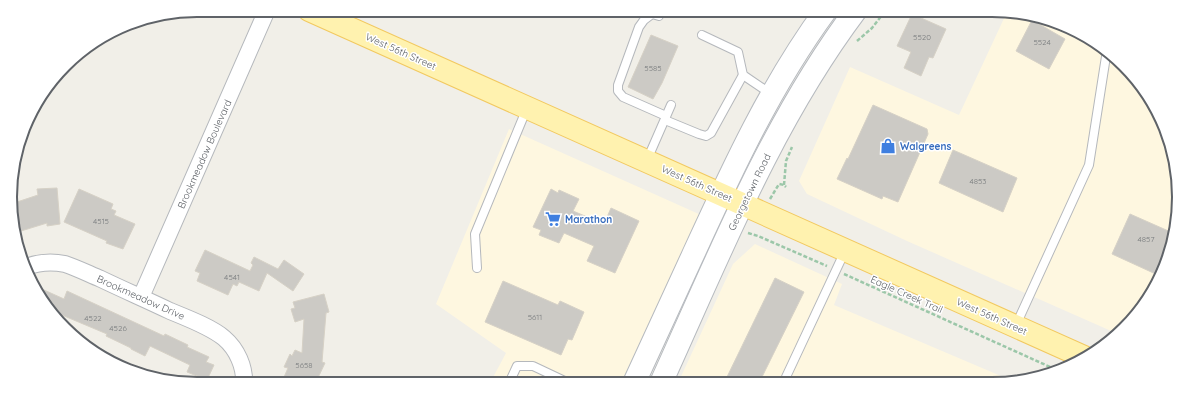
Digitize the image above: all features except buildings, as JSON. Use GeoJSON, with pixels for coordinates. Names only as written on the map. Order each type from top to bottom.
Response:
{"type":"FeatureCollection","features":[{"type":"Feature","properties":{"kind":"main road","name":"West 56th Street"},"geometry":{"type":"LineString","coordinates":[[343,17],[527,108],[1079,355]]}},
{"type":"Feature","properties":{"kind":"main road"},"geometry":{"type":"LineString","coordinates":[[637,377],[720,194],[739,156],[784,72],[821,17]]}},
{"type":"Feature","properties":{"kind":"main road","name":"Georgetown Road"},"geometry":{"type":"LineString","coordinates":[[664,377],[764,161],[800,94],[832,42],[851,17]]}},
{"type":"Feature","properties":{"kind":"street","name":"Brookmeadow Boulevard"},"geometry":{"type":"LineString","coordinates":[[141,297],[264,17]]}},
{"type":"Feature","properties":{"kind":"street","name":"Brookmeadow Drive"},"geometry":{"type":"LineString","coordinates":[[31,265],[49,262],[66,265],[217,332],[225,338],[234,349],[241,362],[244,377]]}},
{"type":"Feature","properties":{"kind":"lane"},"geometry":{"type":"LineString","coordinates":[[648,17],[639,27],[618,85],[618,91],[623,97],[706,136],[711,133],[743,75],[738,52],[702,35]]}},
{"type":"Feature","properties":{"kind":"lane"},"geometry":{"type":"LineString","coordinates":[[1015,326],[1089,165],[1106,57]]}},
{"type":"Feature","properties":{"kind":"lane"},"geometry":{"type":"LineString","coordinates":[[743,75],[772,94]]}},
{"type":"Feature","properties":{"kind":"lane"},"geometry":{"type":"LineString","coordinates":[[647,161],[671,105]]}},
{"type":"Feature","properties":{"kind":"lane"},"geometry":{"type":"LineString","coordinates":[[477,268],[475,234],[527,108]]}},
{"type":"Feature","properties":{"kind":"lane"},"geometry":{"type":"LineString","coordinates":[[786,377],[845,250]]}},
{"type":"Feature","properties":{"kind":"lane"},"geometry":{"type":"LineString","coordinates":[[512,377],[517,366],[533,366],[556,377]]}},
{"type":"Feature","properties":{"kind":"path"},"geometry":{"type":"LineString","coordinates":[[856,42],[872,28],[881,17]]}},
{"type":"Feature","properties":{"kind":"path"},"geometry":{"type":"LineString","coordinates":[[779,184],[785,186],[786,161],[793,145]]}},
{"type":"Feature","properties":{"kind":"path","name":"Eagle Creek Trail"},"geometry":{"type":"LineString","coordinates":[[748,233],[836,270],[1050,367]]}},
{"type":"Feature","properties":{"kind":"shaded area"},"geometry":{"type":"Polygon","coordinates":[[[1005,17],[1039,23],[1082,41],[1102,54],[1135,87],[1153,117],[1166,150],[1172,185],[1172,209],[1166,244],[1153,277],[1135,307],[1112,331],[907,241],[807,194],[799,181],[850,67],[959,115],[1005,17]]]}},
{"type":"Feature","properties":{"kind":"shaded area"},"geometry":{"type":"Polygon","coordinates":[[[509,129],[701,215],[630,377],[493,377],[506,353],[436,304],[509,129]]]}},
{"type":"Feature","properties":{"kind":"shaded area"},"geometry":{"type":"Polygon","coordinates":[[[755,244],[842,284],[834,305],[1003,377],[681,377],[733,264],[755,244]]]}},
{"type":"Feature","properties":{"kind":"place","name":"Walgreens"},"geometry":{"type":"Point","coordinates":[888,146]}},
{"type":"Feature","properties":{"kind":"place","name":"Marathon"},"geometry":{"type":"Point","coordinates":[553,219]}}]}
